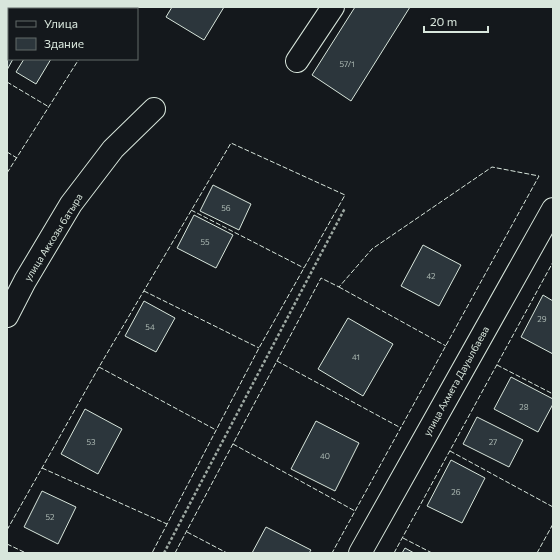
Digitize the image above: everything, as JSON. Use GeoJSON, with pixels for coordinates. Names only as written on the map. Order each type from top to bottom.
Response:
{"type":"FeatureCollection","features":[{"type":"Feature","properties":{"kind":"street"},"geometry":{"type":"LineString","coordinates":[[296,61],[333,7]]}},
{"type":"Feature","properties":{"kind":"street","name":"улица Аккозы батыра"},"geometry":{"type":"LineString","coordinates":[[7,316],[25,281],[71,204],[113,149],[154,109]]}},
{"type":"Feature","properties":{"kind":"street","name":"улица Ахмета Дауылбаева"},"geometry":{"type":"LineString","coordinates":[[360,553],[553,209]]}},
{"type":"Feature","properties":{"kind":"path"},"geometry":{"type":"LineString","coordinates":[[164,553],[346,208]]}},
{"type":"Feature","properties":{"kind":"building"},"geometry":{"type":"Polygon","coordinates":[[[172,7],[224,7],[204,40],[166,17],[172,7]]]}},
{"type":"Feature","properties":{"kind":"building"},"geometry":{"type":"Polygon","coordinates":[[[355,7],[410,7],[351,101],[312,75],[355,7]]]}},
{"type":"Feature","properties":{"kind":"building"},"geometry":{"type":"Polygon","coordinates":[[[7,8],[8,60],[12,60],[7,70],[7,8]]]}},
{"type":"Feature","properties":{"kind":"building"},"geometry":{"type":"Polygon","coordinates":[[[23,60],[50,60],[36,84],[16,72],[23,60]]]}},
{"type":"Feature","properties":{"kind":"building"},"geometry":{"type":"Polygon","coordinates":[[[213,185],[251,204],[239,230],[200,211],[213,185]]]}},
{"type":"Feature","properties":{"kind":"building"},"geometry":{"type":"Polygon","coordinates":[[[194,215],[233,235],[216,268],[177,248],[194,215]]]}},
{"type":"Feature","properties":{"kind":"building"},"geometry":{"type":"Polygon","coordinates":[[[423,245],[461,265],[439,306],[401,286],[423,245]]]}},
{"type":"Feature","properties":{"kind":"building"},"geometry":{"type":"Polygon","coordinates":[[[543,295],[553,301],[553,354],[521,337],[543,295]]]}},
{"type":"Feature","properties":{"kind":"building"},"geometry":{"type":"Polygon","coordinates":[[[144,301],[175,318],[156,352],[125,336],[144,301]]]}},
{"type":"Feature","properties":{"kind":"building"},"geometry":{"type":"Polygon","coordinates":[[[348,318],[393,344],[363,396],[318,369],[348,318]]]}},
{"type":"Feature","properties":{"kind":"building"},"geometry":{"type":"Polygon","coordinates":[[[511,377],[553,399],[553,404],[538,432],[494,409],[511,377]]]}},
{"type":"Feature","properties":{"kind":"building"},"geometry":{"type":"Polygon","coordinates":[[[85,409],[122,429],[98,474],[61,454],[85,409]]]}},
{"type":"Feature","properties":{"kind":"building"},"geometry":{"type":"Polygon","coordinates":[[[477,417],[523,440],[509,467],[463,444],[477,417]]]}},
{"type":"Feature","properties":{"kind":"building"},"geometry":{"type":"Polygon","coordinates":[[[316,421],[359,443],[335,491],[291,469],[316,421]]]}},
{"type":"Feature","properties":{"kind":"building"},"geometry":{"type":"Polygon","coordinates":[[[451,460],[485,478],[462,523],[427,506],[451,460]]]}},
{"type":"Feature","properties":{"kind":"building"},"geometry":{"type":"Polygon","coordinates":[[[42,491],[76,507],[58,544],[24,527],[42,491]]]}},
{"type":"Feature","properties":{"kind":"building"},"geometry":{"type":"Polygon","coordinates":[[[266,527],[311,550],[309,553],[252,553],[266,527]]]}},
{"type":"Feature","properties":{"kind":"building"},"geometry":{"type":"Polygon","coordinates":[[[405,548],[414,553],[402,553],[405,548]]]}},
{"type":"Feature","properties":{"kind":"fence"},"geometry":{"type":"LineString","coordinates":[[7,173],[78,60]]}},
{"type":"Feature","properties":{"kind":"fence"},"geometry":{"type":"LineString","coordinates":[[7,82],[49,107]]}},
{"type":"Feature","properties":{"kind":"fence"},"geometry":{"type":"LineString","coordinates":[[7,530],[99,367],[231,143],[345,195],[259,348],[152,553]]}},
{"type":"Feature","properties":{"kind":"fence"},"geometry":{"type":"LineString","coordinates":[[7,152],[17,158]]}},
{"type":"Feature","properties":{"kind":"fence"},"geometry":{"type":"LineString","coordinates":[[175,553],[321,278],[339,287],[372,249],[492,167],[539,176],[332,553]]}},
{"type":"Feature","properties":{"kind":"fence"},"geometry":{"type":"LineString","coordinates":[[191,210],[304,268]]}},
{"type":"Feature","properties":{"kind":"fence"},"geometry":{"type":"LineString","coordinates":[[394,553],[553,262]]}},
{"type":"Feature","properties":{"kind":"fence"},"geometry":{"type":"LineString","coordinates":[[339,287],[446,346]]}},
{"type":"Feature","properties":{"kind":"fence"},"geometry":{"type":"LineString","coordinates":[[144,291],[259,348]]}},
{"type":"Feature","properties":{"kind":"fence"},"geometry":{"type":"LineString","coordinates":[[277,361],[401,428]]}},
{"type":"Feature","properties":{"kind":"fence"},"geometry":{"type":"LineString","coordinates":[[497,365],[553,394]]}},
{"type":"Feature","properties":{"kind":"fence"},"geometry":{"type":"LineString","coordinates":[[99,367],[216,430]]}},
{"type":"Feature","properties":{"kind":"fence"},"geometry":{"type":"LineString","coordinates":[[233,444],[355,511]]}},
{"type":"Feature","properties":{"kind":"fence"},"geometry":{"type":"LineString","coordinates":[[450,451],[553,507]]}},
{"type":"Feature","properties":{"kind":"fence"},"geometry":{"type":"LineString","coordinates":[[42,468],[167,524]]}},
{"type":"Feature","properties":{"kind":"fence"},"geometry":{"type":"LineString","coordinates":[[537,553],[553,524]]}},
{"type":"Feature","properties":{"kind":"fence"},"geometry":{"type":"LineString","coordinates":[[187,532],[227,553]]}},
{"type":"Feature","properties":{"kind":"fence"},"geometry":{"type":"LineString","coordinates":[[403,538],[432,553]]}},
{"type":"Feature","properties":{"kind":"fence"},"geometry":{"type":"LineString","coordinates":[[7,544],[26,553]]}}]}
